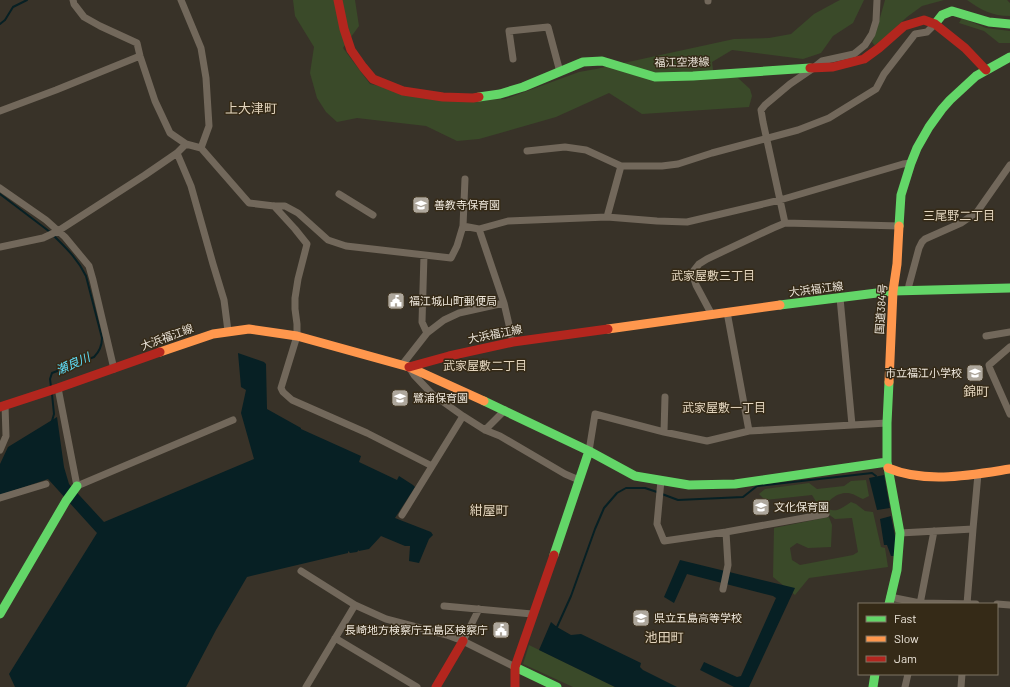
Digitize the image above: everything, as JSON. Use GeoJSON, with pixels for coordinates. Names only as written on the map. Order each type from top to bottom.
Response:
{"type":"FeatureCollection","features":[{"type":"Feature","properties":{"kind":"main road","name":"福江空港線"},"geometry":{"type":"LineString","coordinates":[[338,0],[344,29],[351,50],[373,79],[404,92],[473,98],[500,94],[523,88],[583,62],[602,61],[655,77],[833,67],[864,58],[879,48],[904,26],[924,20],[936,24]]}},
{"type":"Feature","properties":{"kind":"main road"},"geometry":{"type":"LineString","coordinates":[[986,70],[964,48],[936,24],[942,15],[952,11],[989,22],[1010,24]]}},
{"type":"Feature","properties":{"kind":"main road","name":"国道384号"},"geometry":{"type":"LineString","coordinates":[[889,601],[897,570],[900,532],[887,465],[887,423],[893,291],[902,195],[911,163],[922,139],[942,109],[966,84],[976,76],[1008,61]]}},
{"type":"Feature","properties":{"kind":"main road","name":"大浜福江線"},"geometry":{"type":"LineString","coordinates":[[2,406],[213,334],[249,328],[297,336],[405,366],[513,342],[727,312],[893,291],[1010,288]]}},
{"type":"Feature","properties":{"kind":"main road"},"geometry":{"type":"LineString","coordinates":[[405,366],[505,410],[589,451],[635,476],[689,486],[735,484],[887,465],[904,474],[918,476],[978,474],[1010,469]]}},
{"type":"Feature","properties":{"kind":"main road"},"geometry":{"type":"LineString","coordinates":[[515,687],[515,667],[589,451]]}},
{"type":"Feature","properties":{"kind":"main road"},"geometry":{"type":"LineString","coordinates":[[0,614],[66,501],[77,486]]}},
{"type":"Feature","properties":{"kind":"main road"},"geometry":{"type":"LineString","coordinates":[[436,687],[463,641]]}},
{"type":"Feature","properties":{"kind":"main road"},"geometry":{"type":"LineString","coordinates":[[515,667],[557,687]]}},
{"type":"Feature","properties":{"kind":"main road"},"geometry":{"type":"LineString","coordinates":[[872,687],[875,675]]}},
{"type":"Feature","properties":{"kind":"street"},"geometry":{"type":"LineString","coordinates":[[73,0],[74,4],[84,17],[137,43],[155,101],[170,133],[186,144],[201,148],[249,203],[285,206],[298,213],[328,240],[346,246],[451,258],[457,246],[463,226],[465,179]]}},
{"type":"Feature","properties":{"kind":"street"},"geometry":{"type":"LineString","coordinates":[[181,0],[201,48],[206,78],[209,126],[201,148]]}},
{"type":"Feature","properties":{"kind":"street"},"geometry":{"type":"LineString","coordinates":[[785,223],[763,122],[762,110],[765,105],[790,84],[822,61],[854,54],[865,45],[872,34],[876,21],[877,0]]}},
{"type":"Feature","properties":{"kind":"street"},"geometry":{"type":"LineString","coordinates":[[527,151],[565,148],[586,150],[621,166],[662,166],[678,164],[712,153],[798,130],[829,118],[876,89],[884,74],[915,34],[927,32],[936,24]]}},
{"type":"Feature","properties":{"kind":"street"},"geometry":{"type":"LineString","coordinates":[[513,59],[509,31],[548,26],[560,72]]}},
{"type":"Feature","properties":{"kind":"street"},"geometry":{"type":"LineString","coordinates":[[0,110],[56,90],[140,56]]}},
{"type":"Feature","properties":{"kind":"street"},"geometry":{"type":"LineString","coordinates":[[0,247],[43,238],[58,231],[177,153],[186,144]]}},
{"type":"Feature","properties":{"kind":"street"},"geometry":{"type":"LineString","coordinates":[[177,153],[191,186],[224,300],[228,331]]}},
{"type":"Feature","properties":{"kind":"street"},"geometry":{"type":"LineString","coordinates":[[463,226],[479,229],[508,221],[606,217],[687,222],[780,200],[903,164],[911,163]]}},
{"type":"Feature","properties":{"kind":"street"},"geometry":{"type":"LineString","coordinates":[[606,217],[621,166]]}},
{"type":"Feature","properties":{"kind":"street"},"geometry":{"type":"LineString","coordinates":[[908,291],[917,255],[922,242],[962,223],[977,212],[1010,166]]}},
{"type":"Feature","properties":{"kind":"street"},"geometry":{"type":"LineString","coordinates":[[0,188],[46,220],[65,237],[89,266],[114,369]]}},
{"type":"Feature","properties":{"kind":"street"},"geometry":{"type":"LineString","coordinates":[[339,194],[373,215]]}},
{"type":"Feature","properties":{"kind":"street"},"geometry":{"type":"LineString","coordinates":[[274,206],[307,244],[295,298],[297,336],[281,388],[282,392],[292,400],[367,434],[432,466]]}},
{"type":"Feature","properties":{"kind":"street"},"geometry":{"type":"LineString","coordinates":[[712,314],[696,285],[692,273],[699,264],[773,228],[785,223],[900,226]]}},
{"type":"Feature","properties":{"kind":"street"},"geometry":{"type":"LineString","coordinates":[[479,229],[504,303],[513,342]]}},
{"type":"Feature","properties":{"kind":"street"},"geometry":{"type":"LineString","coordinates":[[424,255],[422,322],[427,333]]}},
{"type":"Feature","properties":{"kind":"street"},"geometry":{"type":"LineString","coordinates":[[840,298],[852,425]]}},
{"type":"Feature","properties":{"kind":"street"},"geometry":{"type":"LineString","coordinates":[[504,303],[459,314],[444,320],[427,333],[405,366],[432,394],[463,416],[485,430],[500,436],[579,480]]}},
{"type":"Feature","properties":{"kind":"street"},"geometry":{"type":"LineString","coordinates":[[727,312],[748,431]]}},
{"type":"Feature","properties":{"kind":"street"},"geometry":{"type":"LineString","coordinates":[[986,336],[1010,332]]}},
{"type":"Feature","properties":{"kind":"street"},"geometry":{"type":"LineString","coordinates":[[1010,347],[989,365],[1010,414]]}},
{"type":"Feature","properties":{"kind":"street"},"geometry":{"type":"LineString","coordinates":[[58,388],[77,486],[233,420]]}},
{"type":"Feature","properties":{"kind":"street"},"geometry":{"type":"LineString","coordinates":[[664,432],[665,397]]}},
{"type":"Feature","properties":{"kind":"street"},"geometry":{"type":"LineString","coordinates":[[0,450],[6,436],[2,406]]}},
{"type":"Feature","properties":{"kind":"street"},"geometry":{"type":"LineString","coordinates":[[485,430],[505,410]]}},
{"type":"Feature","properties":{"kind":"street"},"geometry":{"type":"LineString","coordinates":[[589,451],[595,414],[664,432],[707,441],[748,431],[887,423]]}},
{"type":"Feature","properties":{"kind":"street"},"geometry":{"type":"LineString","coordinates":[[402,515],[463,416]]}},
{"type":"Feature","properties":{"kind":"street"},"geometry":{"type":"LineString","coordinates":[[967,603],[978,474]]}},
{"type":"Feature","properties":{"kind":"street"},"geometry":{"type":"LineString","coordinates":[[661,480],[657,524],[664,541],[726,532],[826,514]]}},
{"type":"Feature","properties":{"kind":"street"},"geometry":{"type":"LineString","coordinates":[[0,498],[46,484]]}},
{"type":"Feature","properties":{"kind":"street"},"geometry":{"type":"LineString","coordinates":[[900,532],[973,529]]}},
{"type":"Feature","properties":{"kind":"street"},"geometry":{"type":"LineString","coordinates":[[920,603],[934,531]]}},
{"type":"Feature","properties":{"kind":"street"},"geometry":{"type":"LineString","coordinates":[[724,589],[728,565],[726,532]]}},
{"type":"Feature","properties":{"kind":"street"},"geometry":{"type":"LineString","coordinates":[[301,571],[355,605],[386,619],[447,635],[463,641],[515,667]]}},
{"type":"Feature","properties":{"kind":"street"},"geometry":{"type":"LineString","coordinates":[[889,601],[910,603]]}},
{"type":"Feature","properties":{"kind":"street"},"geometry":{"type":"LineString","coordinates":[[998,604],[1010,605]]}},
{"type":"Feature","properties":{"kind":"street"},"geometry":{"type":"LineString","coordinates":[[306,687],[355,605]]}},
{"type":"Feature","properties":{"kind":"street"},"geometry":{"type":"LineString","coordinates":[[444,606],[532,614]]}},
{"type":"Feature","properties":{"kind":"street"},"geometry":{"type":"LineString","coordinates":[[463,641],[479,609]]}},
{"type":"Feature","properties":{"kind":"street"},"geometry":{"type":"LineString","coordinates":[[335,638],[417,687]]}},
{"type":"Feature","properties":{"kind":"street"},"geometry":{"type":"LineString","coordinates":[[905,687],[908,675]]}},
{"type":"Feature","properties":{"kind":"street"},"geometry":{"type":"LineString","coordinates":[[961,687],[962,675]]}},
{"type":"Feature","properties":{"kind":"green space"},"geometry":{"type":"Polygon","coordinates":[[[293,0],[355,0],[359,26],[343,48],[370,84],[453,101],[505,99],[579,72],[734,39],[769,38],[791,34],[814,14],[840,0],[864,0],[853,23],[833,36],[821,53],[803,59],[732,50],[712,62],[714,77],[738,78],[750,89],[752,96],[749,107],[642,114],[609,93],[556,117],[479,139],[457,141],[426,126],[357,118],[337,122],[326,112],[317,98],[310,73],[314,47],[295,16],[293,0]]]}},
{"type":"Feature","properties":{"kind":"green space"},"geometry":{"type":"Polygon","coordinates":[[[885,0],[944,0],[922,6],[907,17],[876,47],[872,42],[885,0]]]}},
{"type":"Feature","properties":{"kind":"green space"},"geometry":{"type":"Polygon","coordinates":[[[967,0],[1007,0],[1010,3],[1010,16],[987,12],[967,0]]]}},
{"type":"Feature","properties":{"kind":"green space"},"geometry":{"type":"Polygon","coordinates":[[[962,18],[986,28],[1010,31],[1010,43],[999,43],[984,31],[959,23],[962,18]]]}},
{"type":"Feature","properties":{"kind":"green space"},"geometry":{"type":"Polygon","coordinates":[[[866,480],[869,496],[863,499],[850,493],[841,494],[831,499],[827,508],[830,510],[836,510],[851,502],[865,511],[873,512],[881,547],[885,548],[888,567],[809,578],[795,595],[773,577],[774,528],[829,517],[832,525],[831,547],[808,548],[797,543],[790,548],[792,560],[800,565],[853,555],[858,552],[852,518],[835,519],[820,508],[812,495],[765,500],[759,494],[765,489],[809,483],[817,489],[844,486],[851,481],[866,480]]]}},
{"type":"Feature","properties":{"kind":"green space"},"geometry":{"type":"Polygon","coordinates":[[[529,645],[615,687],[573,687],[523,664],[529,645]]]}},
{"type":"Feature","properties":{"kind":"water"},"geometry":{"type":"Polygon","coordinates":[[[238,353],[266,364],[267,409],[301,429],[361,456],[359,462],[397,480],[399,476],[415,487],[395,518],[431,532],[433,535],[429,539],[419,563],[409,561],[410,546],[405,546],[381,536],[369,549],[350,553],[348,551],[348,553],[247,577],[216,630],[186,687],[15,687],[9,674],[97,533],[48,479],[0,495],[0,464],[8,447],[57,417],[64,467],[69,484],[104,522],[254,459],[241,413],[246,390],[241,387],[238,353]]]}},
{"type":"Feature","properties":{"kind":"water"},"geometry":{"type":"Polygon","coordinates":[[[884,475],[890,508],[877,510],[869,478],[884,475]]]}},
{"type":"Feature","properties":{"kind":"water"},"geometry":{"type":"Polygon","coordinates":[[[891,516],[896,541],[894,556],[891,556],[887,545],[884,545],[880,519],[891,516]]]}},
{"type":"Feature","properties":{"kind":"water"},"geometry":{"type":"Polygon","coordinates":[[[680,560],[795,588],[749,687],[734,687],[700,670],[704,662],[737,677],[741,676],[776,598],[687,574],[674,603],[664,597],[680,560]]]}},
{"type":"Feature","properties":{"kind":"water"},"geometry":{"type":"Polygon","coordinates":[[[551,622],[571,635],[581,634],[641,663],[640,667],[643,670],[677,687],[615,687],[539,650],[551,622]]]}},
{"type":"Feature","properties":{"kind":"waterway","name":"瀬良川"},"geometry":{"type":"LineString","coordinates":[[0,24],[5,20],[13,7],[27,0]]}},
{"type":"Feature","properties":{"kind":"waterway","name":"瀬良川"},"geometry":{"type":"LineString","coordinates":[[0,194],[50,232]]}},
{"type":"Feature","properties":{"kind":"waterway","name":"瀬良川"},"geometry":{"type":"LineString","coordinates":[[51,387],[50,379],[52,373],[94,357],[98,353],[102,344],[102,338],[86,276],[67,249],[53,235]]}},
{"type":"Feature","properties":{"kind":"waterway","name":"瀬良川"},"geometry":{"type":"LineString","coordinates":[[52,394],[54,414],[52,421]]}},
{"type":"Feature","properties":{"kind":"waterway"},"geometry":{"type":"LineString","coordinates":[[662,494],[678,500],[743,497],[757,486],[872,473],[876,476]]}},
{"type":"Feature","properties":{"kind":"waterway"},"geometry":{"type":"LineString","coordinates":[[557,627],[571,596],[604,508],[617,493],[626,488],[645,488],[657,492]]}},
{"type":"Feature","properties":{"kind":"traffic: fast"},"geometry":{"type":"LineString","coordinates":[[935,24],[942,15],[952,11],[989,22],[1010,24]]}},
{"type":"Feature","properties":{"kind":"traffic: fast"},"geometry":{"type":"LineString","coordinates":[[899,226],[901,195],[917,148],[929,127],[950,100],[976,76],[1010,57]]}},
{"type":"Feature","properties":{"kind":"traffic: fast"},"geometry":{"type":"LineString","coordinates":[[479,97],[500,94],[523,87],[583,62],[602,61],[655,77],[693,76],[810,68]]}},
{"type":"Feature","properties":{"kind":"traffic: fast"},"geometry":{"type":"LineString","coordinates":[[780,305],[893,291],[1010,288]]}},
{"type":"Feature","properties":{"kind":"traffic: fast"},"geometry":{"type":"LineString","coordinates":[[889,382],[887,462],[900,533],[897,570],[889,603]]}},
{"type":"Feature","properties":{"kind":"traffic: fast"},"geometry":{"type":"LineString","coordinates":[[484,401],[589,451],[635,476],[689,485],[735,484],[887,462]]}},
{"type":"Feature","properties":{"kind":"traffic: fast"},"geometry":{"type":"LineString","coordinates":[[554,555],[589,451]]}},
{"type":"Feature","properties":{"kind":"traffic: fast"},"geometry":{"type":"LineString","coordinates":[[0,614],[66,501],[77,486]]}},
{"type":"Feature","properties":{"kind":"traffic: fast"},"geometry":{"type":"LineString","coordinates":[[515,667],[557,687]]}},
{"type":"Feature","properties":{"kind":"traffic: fast"},"geometry":{"type":"LineString","coordinates":[[873,687],[875,675]]}},
{"type":"Feature","properties":{"kind":"traffic: slow"},"geometry":{"type":"LineString","coordinates":[[889,382],[893,291],[897,264],[899,226]]}},
{"type":"Feature","properties":{"kind":"traffic: slow"},"geometry":{"type":"LineString","coordinates":[[608,329],[780,305]]}},
{"type":"Feature","properties":{"kind":"traffic: slow"},"geometry":{"type":"LineString","coordinates":[[160,352],[213,334],[249,329],[297,336],[409,367],[484,401]]}},
{"type":"Feature","properties":{"kind":"traffic: slow"},"geometry":{"type":"LineString","coordinates":[[888,468],[903,473],[933,477],[964,476],[1010,469]]}},
{"type":"Feature","properties":{"kind":"traffic: jam"},"geometry":{"type":"LineString","coordinates":[[338,0],[344,29],[351,50],[373,79],[403,91],[443,97],[479,97]]}},
{"type":"Feature","properties":{"kind":"traffic: jam"},"geometry":{"type":"LineString","coordinates":[[810,68],[833,67],[864,59],[904,26],[924,20],[935,24],[965,48],[986,70]]}},
{"type":"Feature","properties":{"kind":"traffic: jam"},"geometry":{"type":"LineString","coordinates":[[409,367],[449,356],[513,342],[608,329]]}},
{"type":"Feature","properties":{"kind":"traffic: jam"},"geometry":{"type":"LineString","coordinates":[[0,407],[160,352]]}},
{"type":"Feature","properties":{"kind":"traffic: jam"},"geometry":{"type":"LineString","coordinates":[[515,687],[515,667],[554,555]]}},
{"type":"Feature","properties":{"kind":"traffic: jam"},"geometry":{"type":"LineString","coordinates":[[436,687],[463,641]]}},
{"type":"Feature","properties":{"kind":"place","name":"善教寺保育園"},"geometry":{"type":"Point","coordinates":[421,205]}},
{"type":"Feature","properties":{"kind":"place","name":"福江城山町郵便局"},"geometry":{"type":"Point","coordinates":[396,301]}},
{"type":"Feature","properties":{"kind":"place","name":"市立福江小学校"},"geometry":{"type":"Point","coordinates":[975,373]}},
{"type":"Feature","properties":{"kind":"place","name":"鷺浦保育園"},"geometry":{"type":"Point","coordinates":[400,398]}},
{"type":"Feature","properties":{"kind":"place","name":"文化保育園"},"geometry":{"type":"Point","coordinates":[761,507]}},
{"type":"Feature","properties":{"kind":"place","name":"県立五島高等学校"},"geometry":{"type":"Point","coordinates":[641,618]}},
{"type":"Feature","properties":{"kind":"place","name":"長崎地方検察庁五島区検察庁"},"geometry":{"type":"Point","coordinates":[501,630]}},
{"type":"Feature","properties":{"kind":"district","name":"上大津町"},"geometry":{"type":"Point","coordinates":[251,108]}},
{"type":"Feature","properties":{"kind":"district","name":"三尾野二丁目"},"geometry":{"type":"Point","coordinates":[959,216]}},
{"type":"Feature","properties":{"kind":"district","name":"武家屋敷三丁目"},"geometry":{"type":"Point","coordinates":[713,276]}},
{"type":"Feature","properties":{"kind":"district","name":"武家屋敷二丁目"},"geometry":{"type":"Point","coordinates":[485,366]}},
{"type":"Feature","properties":{"kind":"district","name":"錦町"},"geometry":{"type":"Point","coordinates":[976,391]}},
{"type":"Feature","properties":{"kind":"district","name":"武家屋敷一丁目"},"geometry":{"type":"Point","coordinates":[724,408]}},
{"type":"Feature","properties":{"kind":"district","name":"紺屋町"},"geometry":{"type":"Point","coordinates":[489,510]}},
{"type":"Feature","properties":{"kind":"district","name":"池田町"},"geometry":{"type":"Point","coordinates":[664,637]}}]}
